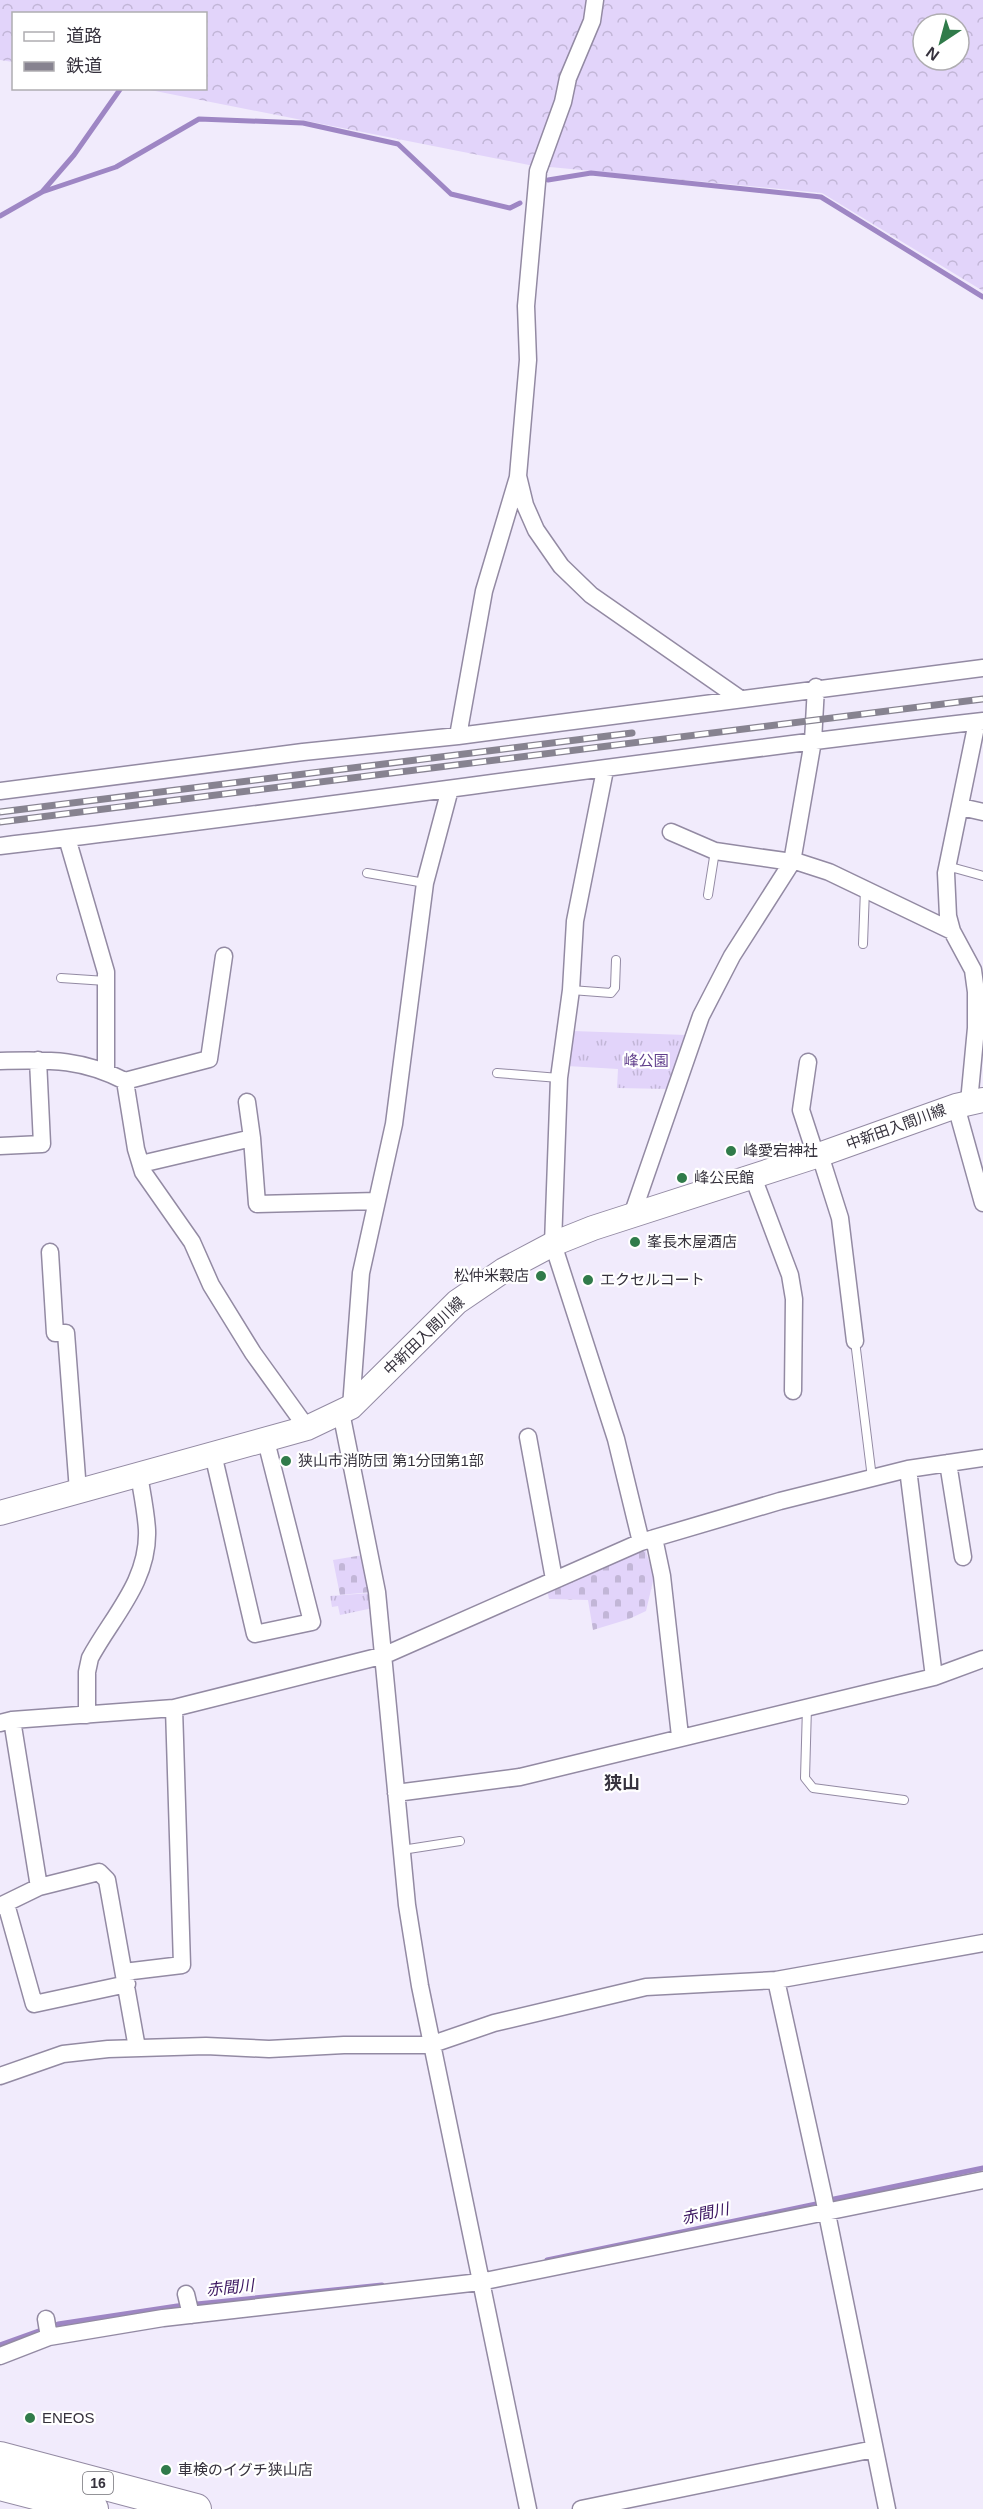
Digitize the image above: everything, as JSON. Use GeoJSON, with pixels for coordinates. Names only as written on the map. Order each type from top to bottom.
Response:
{"type":"FeatureCollection","features":[{"type":"Feature","properties":{"kind":"highway","name":"16"},"geometry":{"type":"LineString","coordinates":[[0,2457],[196,2509]]}},
{"type":"Feature","properties":{"kind":"highway","name":"16"},"geometry":{"type":"LineString","coordinates":[[0,2485],[93,2509]]}},
{"type":"Feature","properties":{"kind":"main road","name":"中新田入間川線"},"geometry":{"type":"LineString","coordinates":[[0,1513],[307,1428],[346,1409],[457,1302],[504,1270],[553,1244],[593,1228],[631,1218],[818,1156],[969,1103]]}},
{"type":"Feature","properties":{"kind":"street"},"geometry":{"type":"LineString","coordinates":[[458,736],[484,591],[518,476],[528,360],[526,306],[538,171],[563,102],[568,78],[592,21],[595,0]]}},
{"type":"Feature","properties":{"kind":"street"},"geometry":{"type":"LineString","coordinates":[[518,476],[525,504],[537,530],[561,566],[591,596],[739,698]]}},
{"type":"Feature","properties":{"kind":"street"},"geometry":{"type":"LineString","coordinates":[[0,790],[303,752],[458,736],[816,687],[983,668]]}},
{"type":"Feature","properties":{"kind":"street"},"geometry":{"type":"LineString","coordinates":[[631,1218],[701,1016],[732,956],[792,861],[813,741],[816,687]]}},
{"type":"Feature","properties":{"kind":"street"},"geometry":{"type":"LineString","coordinates":[[0,846],[605,770],[813,741],[980,722],[947,866],[947,897],[952,931],[973,970],[976,992],[976,1028],[969,1103],[983,1203]]}},
{"type":"Feature","properties":{"kind":"street"},"geometry":{"type":"LineString","coordinates":[[605,770],[575,921],[571,990],[559,1078],[553,1244],[647,1540],[662,1576],[680,1736]]}},
{"type":"Feature","properties":{"kind":"street"},"geometry":{"type":"LineString","coordinates":[[450,789],[425,883],[394,1124],[361,1273],[346,1409],[377,1592],[385,1654],[407,1905],[430,2045],[528,2509]]}},
{"type":"Feature","properties":{"kind":"street"},"geometry":{"type":"LineString","coordinates":[[961,807],[983,812]]}},
{"type":"Feature","properties":{"kind":"street"},"geometry":{"type":"LineString","coordinates":[[671,832],[715,851],[792,861],[829,872],[952,931]]}},
{"type":"Feature","properties":{"kind":"street"},"geometry":{"type":"LineString","coordinates":[[67,838],[106,972],[106,1071]]}},
{"type":"Feature","properties":{"kind":"street"},"geometry":{"type":"LineString","coordinates":[[0,1061],[72,1061],[106,1071],[125,1081],[209,1059],[224,956]]}},
{"type":"Feature","properties":{"kind":"street"},"geometry":{"type":"LineString","coordinates":[[0,1146],[42,1144],[39,1060]]}},
{"type":"Feature","properties":{"kind":"street"},"geometry":{"type":"LineString","coordinates":[[808,1062],[801,1110],[840,1218],[855,1341]]}},
{"type":"Feature","properties":{"kind":"street"},"geometry":{"type":"LineString","coordinates":[[125,1081],[143,1172],[192,1242],[211,1285],[253,1353],[307,1428]]}},
{"type":"Feature","properties":{"kind":"street"},"geometry":{"type":"LineString","coordinates":[[247,1102],[252,1138],[256,1204],[377,1201]]}},
{"type":"Feature","properties":{"kind":"street"},"geometry":{"type":"LineString","coordinates":[[141,1164],[252,1138]]}},
{"type":"Feature","properties":{"kind":"street"},"geometry":{"type":"LineString","coordinates":[[753,1177],[790,1275],[794,1299],[793,1391]]}},
{"type":"Feature","properties":{"kind":"street"},"geometry":{"type":"LineString","coordinates":[[50,1252],[55,1333],[66,1332],[78,1491]]}},
{"type":"Feature","properties":{"kind":"street"},"geometry":{"type":"LineString","coordinates":[[528,1437],[554,1579]]}},
{"type":"Feature","properties":{"kind":"street"},"geometry":{"type":"LineString","coordinates":[[213,1454],[255,1634],[312,1622],[266,1441]]}},
{"type":"Feature","properties":{"kind":"street"},"geometry":{"type":"LineString","coordinates":[[39,1887],[6,1721],[174,1708],[385,1654],[647,1540],[908,1469],[983,1458]]}},
{"type":"Feature","properties":{"kind":"street"},"geometry":{"type":"LineString","coordinates":[[948,1463],[963,1557]]}},
{"type":"Feature","properties":{"kind":"street"},"geometry":{"type":"LineString","coordinates":[[908,1469],[934,1677]]}},
{"type":"Feature","properties":{"kind":"street"},"geometry":{"type":"LineString","coordinates":[[87,1715],[87,1672],[90,1658],[134,1587],[144,1560],[147,1531],[139,1475]]}},
{"type":"Feature","properties":{"kind":"street"},"geometry":{"type":"LineString","coordinates":[[396,1793],[520,1777],[680,1736],[934,1677],[983,1659]]}},
{"type":"Feature","properties":{"kind":"street"},"geometry":{"type":"LineString","coordinates":[[137,2048],[126,1978],[107,1880],[99,1872],[39,1887],[3,1905],[34,2004],[126,1978],[182,1965],[174,1708]]}},
{"type":"Feature","properties":{"kind":"street"},"geometry":{"type":"LineString","coordinates":[[0,2076],[63,2054],[137,2048],[206,2046],[269,2049],[344,2045],[430,2045],[494,2023],[646,1987],[776,1980],[983,1943]]}},
{"type":"Feature","properties":{"kind":"street"},"geometry":{"type":"LineString","coordinates":[[776,1980],[827,2213],[887,2509]]}},
{"type":"Feature","properties":{"kind":"street"},"geometry":{"type":"LineString","coordinates":[[0,2356],[50,2337],[189,2305],[480,2282],[983,2180]]}},
{"type":"Feature","properties":{"kind":"street"},"geometry":{"type":"LineString","coordinates":[[46,2319],[50,2337]]}},
{"type":"Feature","properties":{"kind":"street"},"geometry":{"type":"LineString","coordinates":[[581,2509],[874,2449]]}},
{"type":"Feature","properties":{"kind":"lane"},"geometry":{"type":"LineString","coordinates":[[708,895],[715,851]]}},
{"type":"Feature","properties":{"kind":"lane"},"geometry":{"type":"LineString","coordinates":[[947,866],[983,876]]}},
{"type":"Feature","properties":{"kind":"lane"},"geometry":{"type":"LineString","coordinates":[[367,873],[425,883]]}},
{"type":"Feature","properties":{"kind":"lane"},"geometry":{"type":"LineString","coordinates":[[863,945],[865,888]]}},
{"type":"Feature","properties":{"kind":"lane"},"geometry":{"type":"LineString","coordinates":[[571,990],[611,993],[615,988],[616,960]]}},
{"type":"Feature","properties":{"kind":"lane"},"geometry":{"type":"LineString","coordinates":[[62,978],[106,981]]}},
{"type":"Feature","properties":{"kind":"lane"},"geometry":{"type":"LineString","coordinates":[[497,1073],[559,1078]]}},
{"type":"Feature","properties":{"kind":"lane"},"geometry":{"type":"LineString","coordinates":[[855,1341],[872,1478]]}},
{"type":"Feature","properties":{"kind":"lane"},"geometry":{"type":"LineString","coordinates":[[807,1707],[805,1778],[808,1784],[813,1788],[904,1800]]}},
{"type":"Feature","properties":{"kind":"lane"},"geometry":{"type":"LineString","coordinates":[[402,1850],[460,1840]]}},
{"type":"Feature","properties":{"kind":"green space"},"geometry":{"type":"Polygon","coordinates":[[[0,0],[983,0],[983,291],[822,193],[529,165],[150,90],[207,90],[207,12],[12,12],[12,62],[0,60],[0,0]]]}},
{"type":"Feature","properties":{"kind":"green space","name":"峰公園"},"geometry":{"type":"Polygon","coordinates":[[[573,1031],[686,1035],[668,1089],[617,1088],[618,1069],[567,1066],[573,1031]]]}},
{"type":"Feature","properties":{"kind":"green space"},"geometry":{"type":"Polygon","coordinates":[[[644,1546],[654,1577],[646,1611],[593,1630],[588,1600],[549,1599],[547,1589],[644,1546]]]}},
{"type":"Feature","properties":{"kind":"green space"},"geometry":{"type":"Polygon","coordinates":[[[363,1555],[371,1592],[340,1595],[333,1560],[363,1555]]]}},
{"type":"Feature","properties":{"kind":"green space"},"geometry":{"type":"Polygon","coordinates":[[[371,1593],[373,1608],[340,1615],[338,1606],[332,1607],[330,1596],[371,1593]]]}},
{"type":"Feature","properties":{"kind":"waterway"},"geometry":{"type":"LineString","coordinates":[[42,192],[74,155],[120,90]]}},
{"type":"Feature","properties":{"kind":"waterway"},"geometry":{"type":"LineString","coordinates":[[0,216],[42,192],[116,167],[199,119],[303,123],[398,144],[451,194],[510,208],[520,203]]}},
{"type":"Feature","properties":{"kind":"waterway"},"geometry":{"type":"LineString","coordinates":[[548,180],[591,173],[821,197],[983,297]]}},
{"type":"Feature","properties":{"kind":"waterway","name":"赤間川"},"geometry":{"type":"LineString","coordinates":[[834,2199],[983,2168]]}},
{"type":"Feature","properties":{"kind":"waterway","name":"赤間川"},"geometry":{"type":"LineString","coordinates":[[547,2260],[816,2204]]}},
{"type":"Feature","properties":{"kind":"waterway","name":"赤間川"},"geometry":{"type":"LineString","coordinates":[[0,2345],[58,2324],[177,2306],[382,2285]]}},
{"type":"Feature","properties":{"kind":"railway"},"geometry":{"type":"LineString","coordinates":[[0,822],[983,699]]}},
{"type":"Feature","properties":{"kind":"railway"},"geometry":{"type":"LineString","coordinates":[[0,812],[632,733]]}},
{"type":"Feature","properties":{"kind":"place","name":"峰愛宕神社"},"geometry":{"type":"Point","coordinates":[731,1151]}},
{"type":"Feature","properties":{"kind":"place","name":"峰公民館"},"geometry":{"type":"Point","coordinates":[682,1178]}},
{"type":"Feature","properties":{"kind":"place","name":"峯長木屋酒店"},"geometry":{"type":"Point","coordinates":[635,1242]}},
{"type":"Feature","properties":{"kind":"place","name":"松仲米穀店"},"geometry":{"type":"Point","coordinates":[541,1276]}},
{"type":"Feature","properties":{"kind":"place","name":"エクセルコート"},"geometry":{"type":"Point","coordinates":[588,1280]}},
{"type":"Feature","properties":{"kind":"place","name":"狭山市消防団 第1分団第1部"},"geometry":{"type":"Point","coordinates":[286,1461]}},
{"type":"Feature","properties":{"kind":"place","name":"ENEOS"},"geometry":{"type":"Point","coordinates":[30,2418]}},
{"type":"Feature","properties":{"kind":"place","name":"車検のイグチ狭山店"},"geometry":{"type":"Point","coordinates":[166,2470]}},
{"type":"Feature","properties":{"kind":"district","name":"狭山"},"geometry":{"type":"Point","coordinates":[622,1783]}}]}
